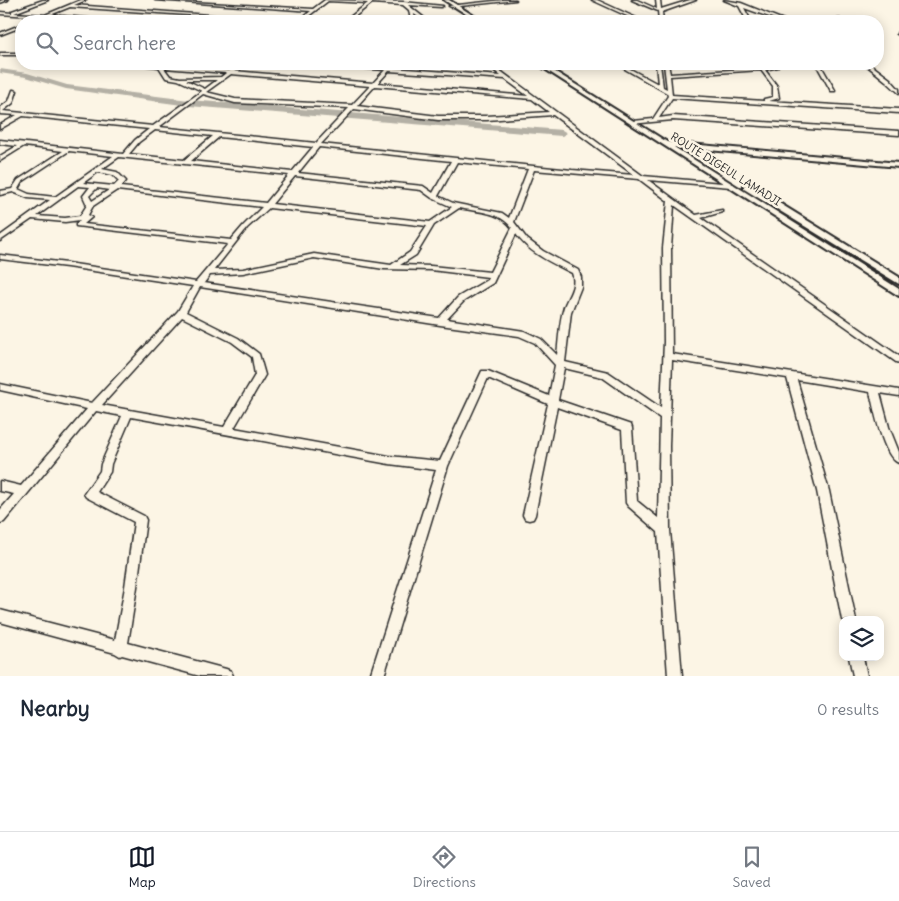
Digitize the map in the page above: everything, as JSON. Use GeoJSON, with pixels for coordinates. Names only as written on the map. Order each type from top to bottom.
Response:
{"type":"FeatureCollection","features":[{"type":"Feature","properties":{"kind":"main road"},"geometry":{"type":"LineString","coordinates":[[446,0],[467,15]]}},
{"type":"Feature","properties":{"kind":"main road"},"geometry":{"type":"LineString","coordinates":[[442,3],[453,5],[470,15]]}},
{"type":"Feature","properties":{"kind":"main road","name":"ROUTE DIGEUL LAMADJI"},"geometry":{"type":"LineString","coordinates":[[549,70],[732,185],[899,294]]}},
{"type":"Feature","properties":{"kind":"main road","name":"ROUTE DIGEUL LAMADJI"},"geometry":{"type":"LineString","coordinates":[[558,70],[899,281]]}},
{"type":"Feature","properties":{"kind":"main road"},"geometry":{"type":"LineString","coordinates":[[665,144],[899,165]]}},
{"type":"Feature","properties":{"kind":"street"},"geometry":{"type":"LineString","coordinates":[[0,2],[6,0]]}},
{"type":"Feature","properties":{"kind":"street"},"geometry":{"type":"LineString","coordinates":[[10,14],[46,0]]}},
{"type":"Feature","properties":{"kind":"street"},"geometry":{"type":"LineString","coordinates":[[46,15],[84,0]]}},
{"type":"Feature","properties":{"kind":"street"},"geometry":{"type":"LineString","coordinates":[[157,0],[314,10]]}},
{"type":"Feature","properties":{"kind":"street"},"geometry":{"type":"LineString","coordinates":[[215,8],[230,0]]}},
{"type":"Feature","properties":{"kind":"street"},"geometry":{"type":"LineString","coordinates":[[308,15],[328,0],[405,4],[442,3]]}},
{"type":"Feature","properties":{"kind":"street"},"geometry":{"type":"LineString","coordinates":[[399,0],[418,15]]}},
{"type":"Feature","properties":{"kind":"street"},"geometry":{"type":"LineString","coordinates":[[453,5],[514,0]]}},
{"type":"Feature","properties":{"kind":"street"},"geometry":{"type":"LineString","coordinates":[[594,0],[628,15]]}},
{"type":"Feature","properties":{"kind":"street"},"geometry":{"type":"LineString","coordinates":[[634,0],[660,11],[694,0]]}},
{"type":"Feature","properties":{"kind":"street"},"geometry":{"type":"LineString","coordinates":[[658,0],[661,15]]}},
{"type":"Feature","properties":{"kind":"street"},"geometry":{"type":"LineString","coordinates":[[726,0],[770,15]]}},
{"type":"Feature","properties":{"kind":"street"},"geometry":{"type":"LineString","coordinates":[[738,0],[746,15]]}},
{"type":"Feature","properties":{"kind":"street"},"geometry":{"type":"LineString","coordinates":[[354,15],[370,2]]}},
{"type":"Feature","properties":{"kind":"street"},"geometry":{"type":"LineString","coordinates":[[69,6],[201,15],[208,11]]}},
{"type":"Feature","properties":{"kind":"street"},"geometry":{"type":"LineString","coordinates":[[75,15],[92,8]]}},
{"type":"Feature","properties":{"kind":"street"},"geometry":{"type":"LineString","coordinates":[[411,10],[412,15]]}},
{"type":"Feature","properties":{"kind":"street"},"geometry":{"type":"LineString","coordinates":[[0,13],[27,15]]}},
{"type":"Feature","properties":{"kind":"street"},"geometry":{"type":"LineString","coordinates":[[0,34],[15,28]]}},
{"type":"Feature","properties":{"kind":"street"},"geometry":{"type":"LineString","coordinates":[[0,54],[15,54]]}},
{"type":"Feature","properties":{"kind":"street"},"geometry":{"type":"LineString","coordinates":[[163,70],[168,77],[179,79],[223,78]]}},
{"type":"Feature","properties":{"kind":"street"},"geometry":{"type":"LineString","coordinates":[[204,70],[234,70],[534,98]]}},
{"type":"Feature","properties":{"kind":"street"},"geometry":{"type":"LineString","coordinates":[[0,239],[96,170],[121,155],[154,128],[234,70]]}},
{"type":"Feature","properties":{"kind":"street"},"geometry":{"type":"LineString","coordinates":[[0,518],[94,407],[181,313],[197,286],[245,226],[266,206],[387,70]]}},
{"type":"Feature","properties":{"kind":"street"},"geometry":{"type":"LineString","coordinates":[[401,70],[509,78]]}},
{"type":"Feature","properties":{"kind":"street"},"geometry":{"type":"LineString","coordinates":[[497,70],[694,217],[898,357]]}},
{"type":"Feature","properties":{"kind":"street"},"geometry":{"type":"LineString","coordinates":[[629,70],[670,94],[899,111]]}},
{"type":"Feature","properties":{"kind":"street"},"geometry":{"type":"LineString","coordinates":[[659,70],[661,88]]}},
{"type":"Feature","properties":{"kind":"street"},"geometry":{"type":"LineString","coordinates":[[656,118],[670,94],[667,70]]}},
{"type":"Feature","properties":{"kind":"street"},"geometry":{"type":"LineString","coordinates":[[668,75],[746,70]]}},
{"type":"Feature","properties":{"kind":"street"},"geometry":{"type":"LineString","coordinates":[[758,102],[776,98],[775,86],[763,70]]}},
{"type":"Feature","properties":{"kind":"street"},"geometry":{"type":"LineString","coordinates":[[821,70],[833,90]]}},
{"type":"Feature","properties":{"kind":"street"},"geometry":{"type":"LineString","coordinates":[[875,70],[899,92]]}},
{"type":"Feature","properties":{"kind":"street"},"geometry":{"type":"LineString","coordinates":[[179,79],[205,92],[235,101],[355,107],[438,118],[487,118],[555,113]]}},
{"type":"Feature","properties":{"kind":"street"},"geometry":{"type":"LineString","coordinates":[[0,112],[11,102],[15,91]]}},
{"type":"Feature","properties":{"kind":"street"},"geometry":{"type":"LineString","coordinates":[[0,112],[532,168],[732,185]]}},
{"type":"Feature","properties":{"kind":"street"},"geometry":{"type":"LineString","coordinates":[[0,127],[23,114]]}},
{"type":"Feature","properties":{"kind":"street"},"geometry":{"type":"LineString","coordinates":[[632,123],[656,118],[899,133]]}},
{"type":"Feature","properties":{"kind":"street"},"geometry":{"type":"LineString","coordinates":[[186,162],[218,134]]}},
{"type":"Feature","properties":{"kind":"street"},"geometry":{"type":"LineString","coordinates":[[0,142],[423,188],[434,197],[458,206],[492,211],[513,225],[524,241],[540,253],[575,272],[578,276],[577,286],[568,307],[553,402],[529,515]]}},
{"type":"Feature","properties":{"kind":"street"},"geometry":{"type":"LineString","coordinates":[[0,159],[24,144]]}},
{"type":"Feature","properties":{"kind":"street"},"geometry":{"type":"LineString","coordinates":[[14,190],[20,181],[69,149]]}},
{"type":"Feature","properties":{"kind":"street"},"geometry":{"type":"LineString","coordinates":[[434,197],[455,159]]}},
{"type":"Feature","properties":{"kind":"street"},"geometry":{"type":"LineString","coordinates":[[440,322],[461,299],[481,288],[493,275],[513,225],[532,168]]}},
{"type":"Feature","properties":{"kind":"street"},"geometry":{"type":"LineString","coordinates":[[83,217],[90,205],[116,188],[122,181],[114,173],[96,170]]}},
{"type":"Feature","properties":{"kind":"street"},"geometry":{"type":"LineString","coordinates":[[77,184],[431,224]]}},
{"type":"Feature","properties":{"kind":"street"},"geometry":{"type":"LineString","coordinates":[[90,205],[86,196],[95,186]]}},
{"type":"Feature","properties":{"kind":"street"},"geometry":{"type":"LineString","coordinates":[[1,193],[14,190],[28,196],[56,200]]}},
{"type":"Feature","properties":{"kind":"street"},"geometry":{"type":"LineString","coordinates":[[671,200],[667,248],[668,356],[665,416],[664,530],[675,676]]}},
{"type":"Feature","properties":{"kind":"street"},"geometry":{"type":"LineString","coordinates":[[391,267],[402,262],[413,253],[431,224],[458,206]]}},
{"type":"Feature","properties":{"kind":"street"},"geometry":{"type":"LineString","coordinates":[[694,217],[720,211]]}},
{"type":"Feature","properties":{"kind":"street"},"geometry":{"type":"LineString","coordinates":[[31,217],[59,220],[83,217],[89,218],[78,225],[234,242]]}},
{"type":"Feature","properties":{"kind":"street"},"geometry":{"type":"LineString","coordinates":[[208,273],[243,271],[314,256],[391,267],[430,268],[493,275]]}},
{"type":"Feature","properties":{"kind":"street"},"geometry":{"type":"LineString","coordinates":[[0,257],[528,336],[538,341],[560,364],[605,374],[665,416]]}},
{"type":"Feature","properties":{"kind":"street"},"geometry":{"type":"LineString","coordinates":[[181,313],[235,340],[256,356],[260,375],[228,429]]}},
{"type":"Feature","properties":{"kind":"street"},"geometry":{"type":"LineString","coordinates":[[668,356],[899,393]]}},
{"type":"Feature","properties":{"kind":"street"},"geometry":{"type":"LineString","coordinates":[[376,676],[443,466],[485,373],[553,402],[627,428],[632,504],[664,530]]}},
{"type":"Feature","properties":{"kind":"street"},"geometry":{"type":"LineString","coordinates":[[791,375],[823,491],[848,616]]}},
{"type":"Feature","properties":{"kind":"street"},"geometry":{"type":"LineString","coordinates":[[0,387],[94,407],[228,429],[389,460],[443,466]]}},
{"type":"Feature","properties":{"kind":"street"},"geometry":{"type":"LineString","coordinates":[[874,389],[890,446],[894,456],[899,459]]}},
{"type":"Feature","properties":{"kind":"street"},"geometry":{"type":"LineString","coordinates":[[120,649],[140,520],[90,494],[106,472],[106,464],[128,413]]}},
{"type":"Feature","properties":{"kind":"street"},"geometry":{"type":"LineString","coordinates":[[0,486],[23,491]]}},
{"type":"Feature","properties":{"kind":"street"},"geometry":{"type":"LineString","coordinates":[[0,616],[226,676]]}},
{"type":"Feature","properties":{"kind":"street"},"geometry":{"type":"LineString","coordinates":[[857,661],[860,676]]}},
{"type":"Feature","properties":{"kind":"waterway"},"geometry":{"type":"LineString","coordinates":[[0,71],[27,75],[66,87],[189,103],[562,133]]}}]}
